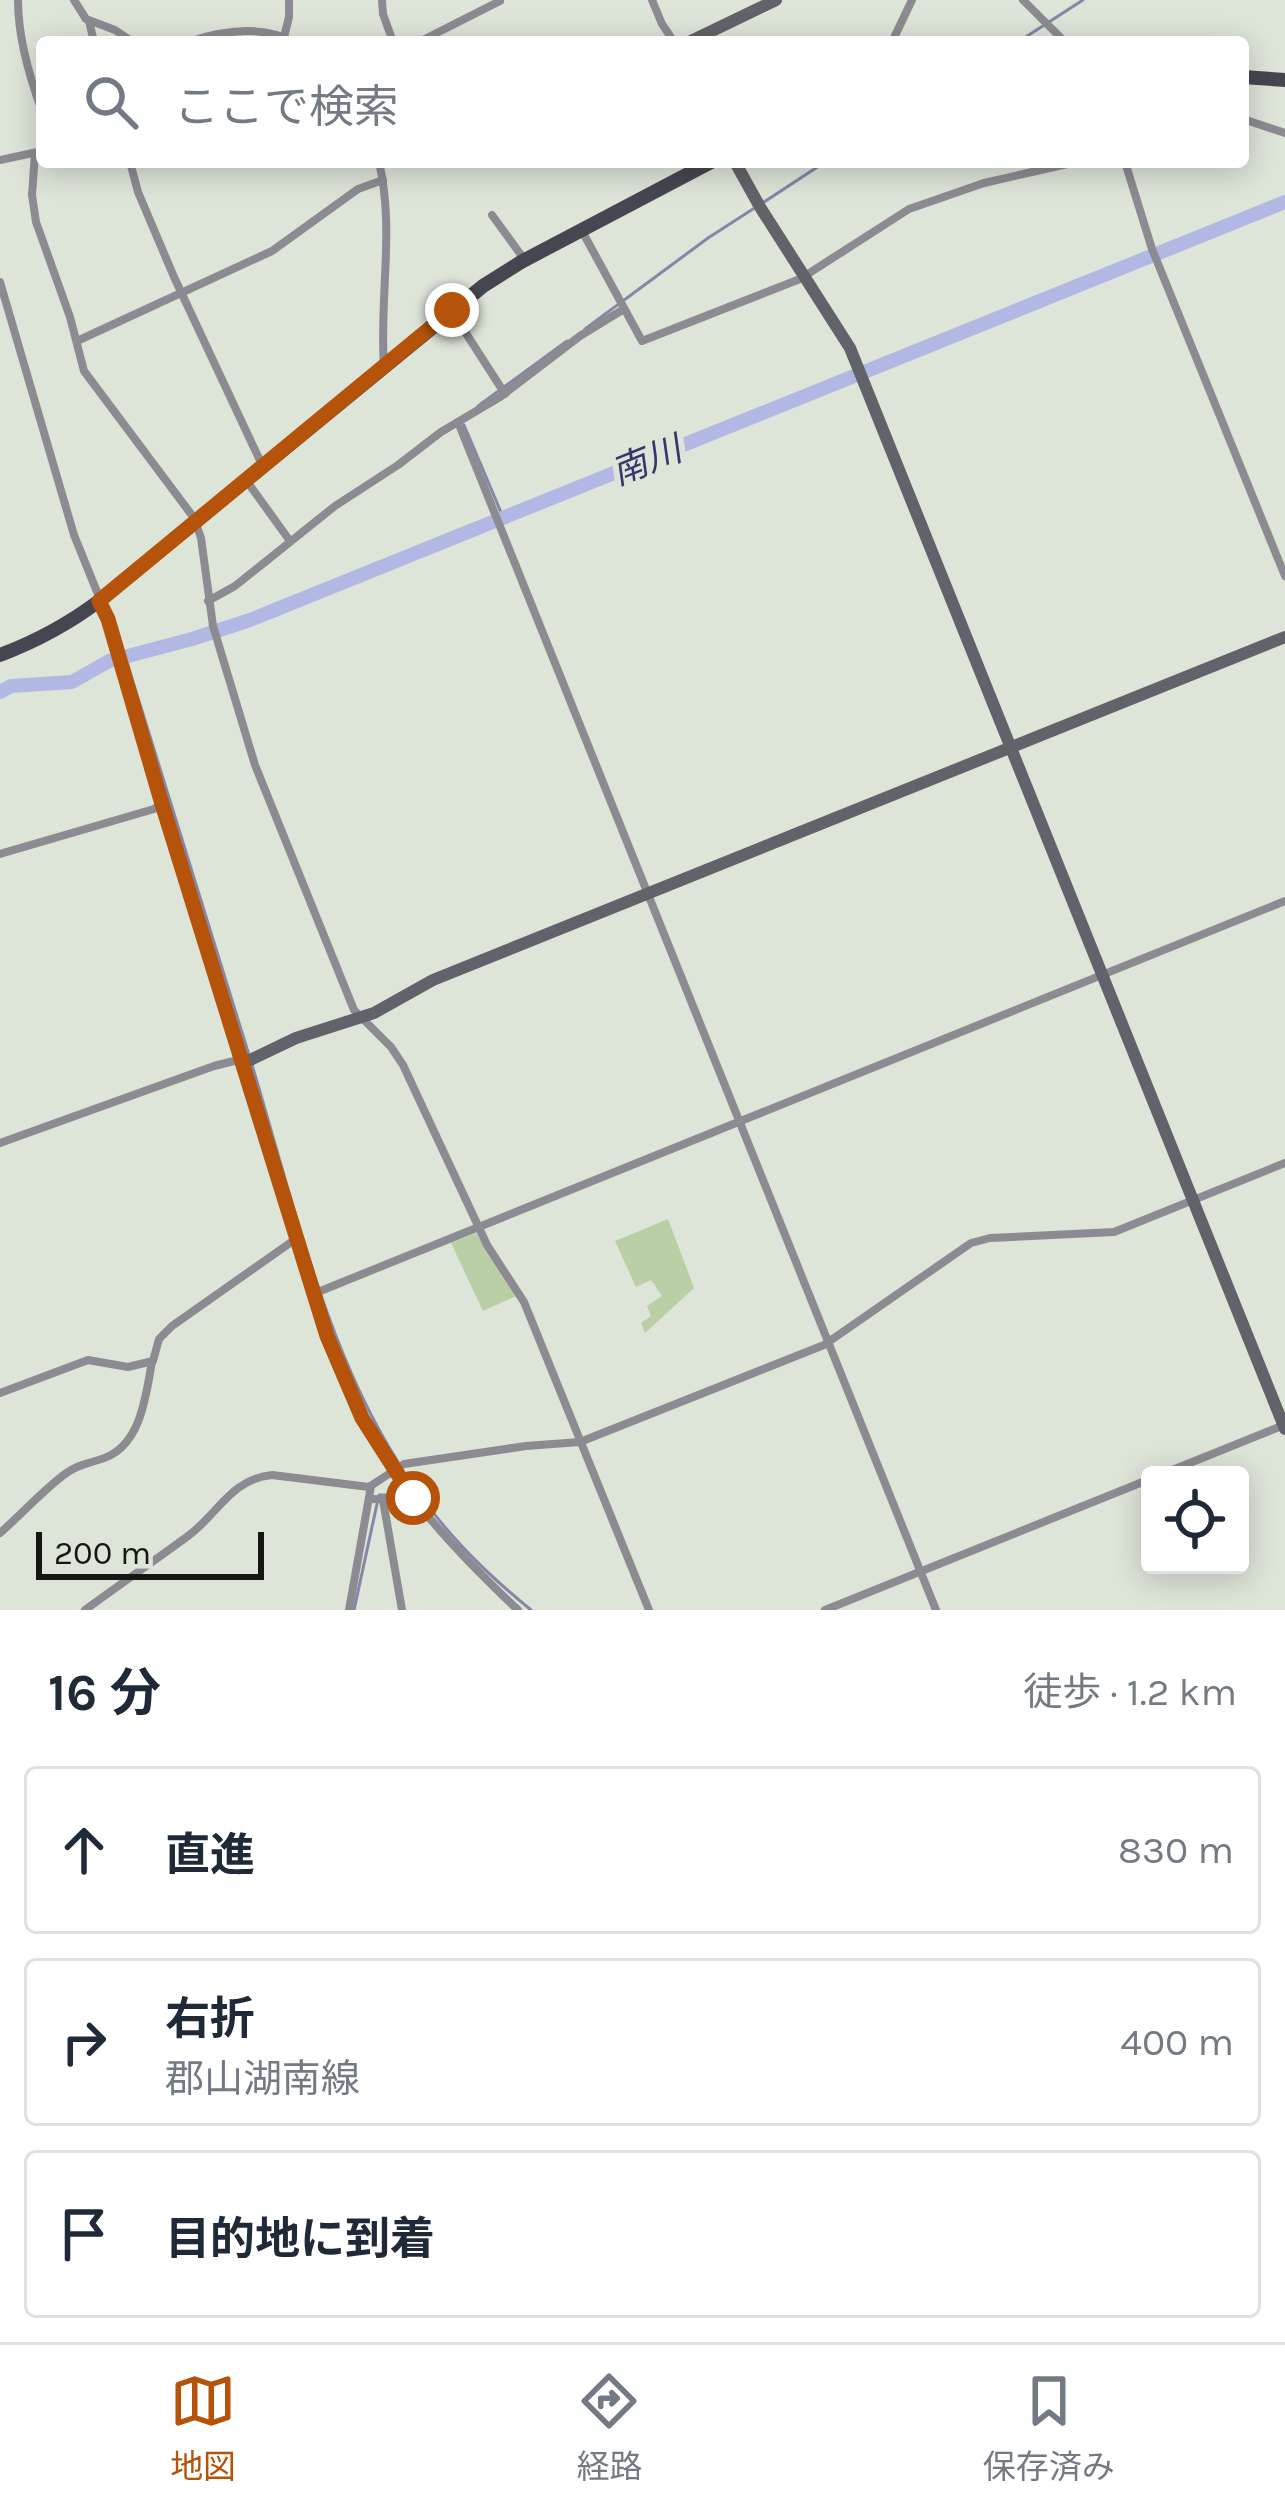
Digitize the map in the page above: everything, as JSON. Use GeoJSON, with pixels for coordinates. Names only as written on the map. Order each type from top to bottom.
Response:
{"type":"FeatureCollection","features":[{"type":"Feature","properties":{"kind":"main road"},"geometry":{"type":"LineString","coordinates":[[1249,77],[1285,80]]}},
{"type":"Feature","properties":{"kind":"main road"},"geometry":{"type":"LineString","coordinates":[[0,656],[67,625],[99,601],[483,286],[700,168]]}},
{"type":"Feature","properties":{"kind":"street"},"geometry":{"type":"LineString","coordinates":[[18,0],[22,41],[36,90]]}},
{"type":"Feature","properties":{"kind":"street"},"geometry":{"type":"LineString","coordinates":[[74,0],[89,21],[93,36]]}},
{"type":"Feature","properties":{"kind":"street"},"geometry":{"type":"LineString","coordinates":[[288,36],[289,0]]}},
{"type":"Feature","properties":{"kind":"street"},"geometry":{"type":"LineString","coordinates":[[382,0],[391,36]]}},
{"type":"Feature","properties":{"kind":"street"},"geometry":{"type":"LineString","coordinates":[[652,0],[670,36]]}},
{"type":"Feature","properties":{"kind":"street"},"geometry":{"type":"LineString","coordinates":[[701,36],[776,0]]}},
{"type":"Feature","properties":{"kind":"street"},"geometry":{"type":"LineString","coordinates":[[895,36],[912,0]]}},
{"type":"Feature","properties":{"kind":"street"},"geometry":{"type":"LineString","coordinates":[[1023,0],[1059,36]]}},
{"type":"Feature","properties":{"kind":"street"},"geometry":{"type":"LineString","coordinates":[[431,36],[500,1]]}},
{"type":"Feature","properties":{"kind":"street"},"geometry":{"type":"LineString","coordinates":[[89,21],[124,36]]}},
{"type":"Feature","properties":{"kind":"street"},"geometry":{"type":"LineString","coordinates":[[208,36],[238,31],[269,36]]}},
{"type":"Feature","properties":{"kind":"street"},"geometry":{"type":"LineString","coordinates":[[1249,121],[1285,133]]}},
{"type":"Feature","properties":{"kind":"street"},"geometry":{"type":"LineString","coordinates":[[0,160],[36,153]]}},
{"type":"Feature","properties":{"kind":"street"},"geometry":{"type":"LineString","coordinates":[[36,168],[32,195],[36,222],[84,371],[195,523],[213,626],[255,765],[354,1010],[403,1065],[480,1228],[524,1301],[649,1610]]}},
{"type":"Feature","properties":{"kind":"street"},"geometry":{"type":"LineString","coordinates":[[132,168],[181,292],[263,466]]}},
{"type":"Feature","properties":{"kind":"street"},"geometry":{"type":"LineString","coordinates":[[380,168],[387,260],[384,366]]}},
{"type":"Feature","properties":{"kind":"street"},"geometry":{"type":"LineString","coordinates":[[739,168],[840,330],[860,373],[1284,1426],[1183,1466]]}},
{"type":"Feature","properties":{"kind":"street"},"geometry":{"type":"LineString","coordinates":[[581,230],[642,341],[805,276],[909,209],[984,183],[1050,168]]}},
{"type":"Feature","properties":{"kind":"street"},"geometry":{"type":"LineString","coordinates":[[1127,168],[1156,261],[1285,576]]}},
{"type":"Feature","properties":{"kind":"street"},"geometry":{"type":"LineString","coordinates":[[77,341],[272,251],[358,189],[383,180]]}},
{"type":"Feature","properties":{"kind":"street"},"geometry":{"type":"LineString","coordinates":[[492,215],[525,260]]}},
{"type":"Feature","properties":{"kind":"street"},"geometry":{"type":"LineString","coordinates":[[0,282],[74,535],[108,619],[297,1238],[350,1395],[415,1500],[484,1580],[518,1610]]}},
{"type":"Feature","properties":{"kind":"street"},"geometry":{"type":"LineString","coordinates":[[208,601],[236,586],[335,506],[624,309]]}},
{"type":"Feature","properties":{"kind":"street"},"geometry":{"type":"LineString","coordinates":[[452,310],[505,394]]}},
{"type":"Feature","properties":{"kind":"street"},"geometry":{"type":"LineString","coordinates":[[458,422],[936,1610]]}},
{"type":"Feature","properties":{"kind":"street"},"geometry":{"type":"LineString","coordinates":[[246,480],[290,541]]}},
{"type":"Feature","properties":{"kind":"street"},"geometry":{"type":"LineString","coordinates":[[0,1143],[384,1008],[433,980],[1285,637]]}},
{"type":"Feature","properties":{"kind":"street"},"geometry":{"type":"LineString","coordinates":[[0,854],[162,804]]}},
{"type":"Feature","properties":{"kind":"street"},"geometry":{"type":"LineString","coordinates":[[318,1292],[1285,901]]}},
{"type":"Feature","properties":{"kind":"street"},"geometry":{"type":"LineString","coordinates":[[85,1610],[194,1532],[225,1497],[256,1476],[371,1486],[398,1467],[580,1442],[829,1341],[961,1248],[980,1240],[1106,1234],[1285,1163]]}},
{"type":"Feature","properties":{"kind":"street"},"geometry":{"type":"LineString","coordinates":[[0,1532],[65,1474],[116,1453],[126,1442],[142,1411],[162,1335],[297,1238]]}},
{"type":"Feature","properties":{"kind":"street"},"geometry":{"type":"LineString","coordinates":[[0,1393],[88,1360],[128,1367],[153,1360]]}},
{"type":"Feature","properties":{"kind":"street"},"geometry":{"type":"LineString","coordinates":[[825,1610],[1141,1483]]}},
{"type":"Feature","properties":{"kind":"street"},"geometry":{"type":"LineString","coordinates":[[349,1610],[371,1486]]}},
{"type":"Feature","properties":{"kind":"street"},"geometry":{"type":"LineString","coordinates":[[371,1499],[415,1500]]}},
{"type":"Feature","properties":{"kind":"street"},"geometry":{"type":"LineString","coordinates":[[383,1500],[402,1610]]}},
{"type":"Feature","properties":{"kind":"green space"},"geometry":{"type":"Polygon","coordinates":[[[668,1219],[694,1288],[645,1333],[641,1323],[651,1316],[647,1306],[662,1296],[651,1280],[636,1287],[615,1241],[668,1219]]]}},
{"type":"Feature","properties":{"kind":"green space"},"geometry":{"type":"Polygon","coordinates":[[[476,1233],[516,1296],[483,1311],[451,1243],[476,1233]]]}},
{"type":"Feature","properties":{"kind":"waterway"},"geometry":{"type":"LineString","coordinates":[[1027,36],[1083,0]]}},
{"type":"Feature","properties":{"kind":"waterway"},"geometry":{"type":"LineString","coordinates":[[761,204],[816,168]]}},
{"type":"Feature","properties":{"kind":"waterway","name":"南川"},"geometry":{"type":"LineString","coordinates":[[0,692],[11,686],[72,682],[109,661],[250,620],[1285,202]]}},
{"type":"Feature","properties":{"kind":"waterway"},"geometry":{"type":"LineString","coordinates":[[585,329],[753,209]]}},
{"type":"Feature","properties":{"kind":"waterway"},"geometry":{"type":"LineString","coordinates":[[478,406],[567,341]]}},
{"type":"Feature","properties":{"kind":"waterway"},"geometry":{"type":"LineString","coordinates":[[464,425],[503,517]]}},
{"type":"Feature","properties":{"kind":"waterway"},"geometry":{"type":"LineString","coordinates":[[125,656],[249,1055]]}},
{"type":"Feature","properties":{"kind":"waterway"},"geometry":{"type":"LineString","coordinates":[[252,1065],[330,1320],[372,1417],[398,1462]]}},
{"type":"Feature","properties":{"kind":"waterway"},"geometry":{"type":"LineString","coordinates":[[403,1471],[461,1545],[531,1610]]}},
{"type":"Feature","properties":{"kind":"waterway"},"geometry":{"type":"LineString","coordinates":[[379,1495],[411,1495]]}},
{"type":"Feature","properties":{"kind":"waterway"},"geometry":{"type":"LineString","coordinates":[[354,1610],[377,1504]]}},
{"type":"Feature","properties":{"kind":"route"},"geometry":{"type":"LineString","coordinates":[[413,1498],[362,1418],[327,1336],[99,601],[452,310]]}}]}
